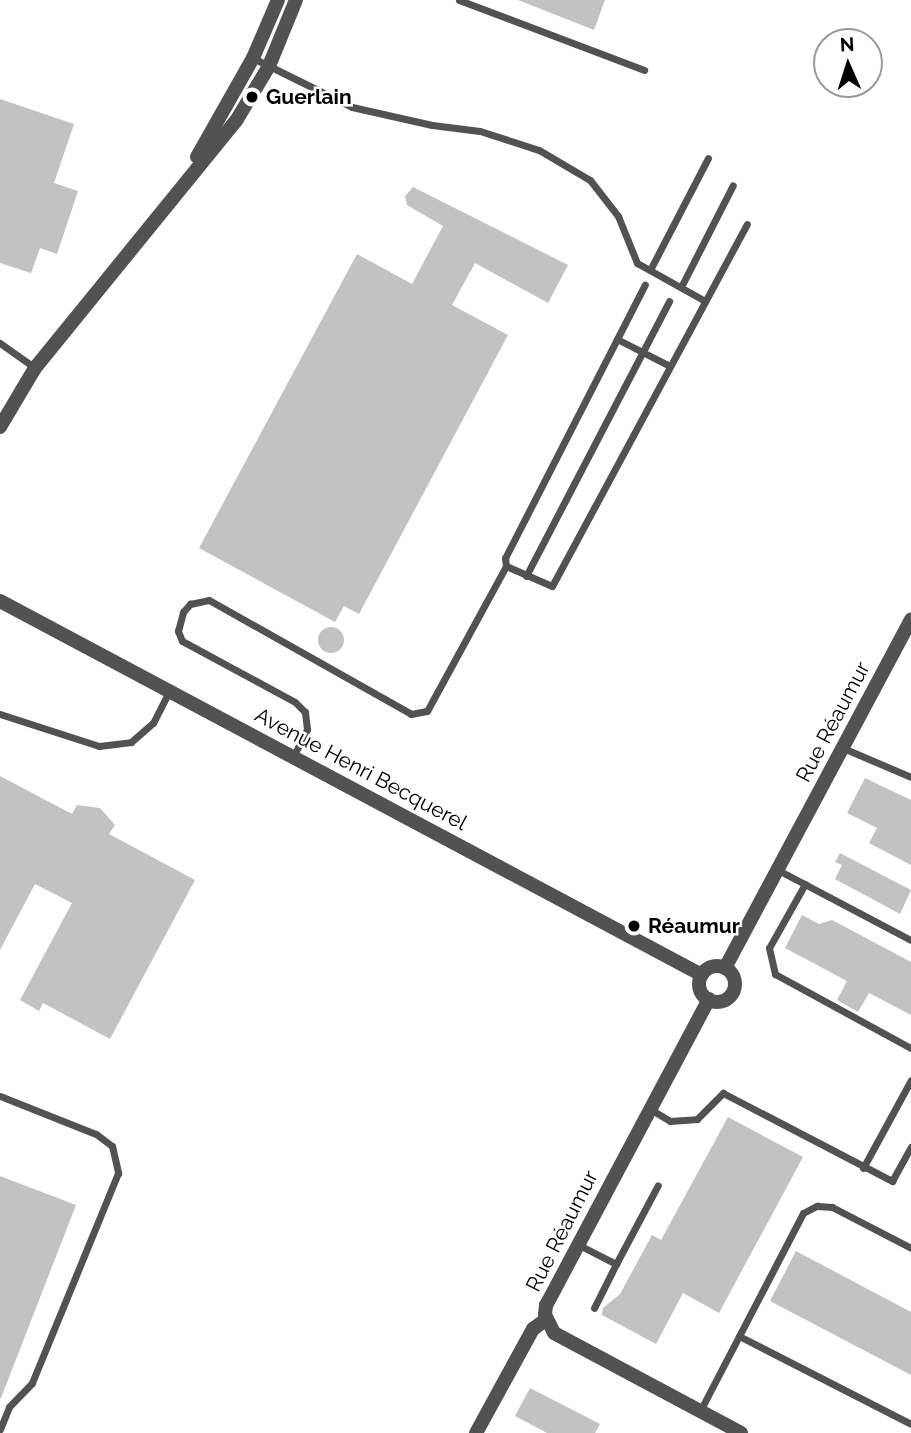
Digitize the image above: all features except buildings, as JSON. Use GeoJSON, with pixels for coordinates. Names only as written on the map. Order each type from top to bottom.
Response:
{"type":"FeatureCollection","features":[{"type":"Feature","properties":{"kind":"street"},"geometry":{"type":"LineString","coordinates":[[261,62],[267,30],[278,0]]}},
{"type":"Feature","properties":{"kind":"street"},"geometry":{"type":"LineString","coordinates":[[0,427],[35,368],[175,195],[261,62],[296,0]]}},
{"type":"Feature","properties":{"kind":"street","name":"Avenue Henri Becquerel"},"geometry":{"type":"LineString","coordinates":[[0,601],[702,975]]}},
{"type":"Feature","properties":{"kind":"street","name":"Rue Réaumur"},"geometry":{"type":"LineString","coordinates":[[725,968],[843,747],[905,647],[911,620]]}},
{"type":"Feature","properties":{"kind":"street"},"geometry":{"type":"LineString","coordinates":[[710,967],[725,968],[735,981],[733,992],[725,1000],[709,999],[699,986],[702,975],[710,967]]}},
{"type":"Feature","properties":{"kind":"street","name":"Rue Réaumur"},"geometry":{"type":"LineString","coordinates":[[709,999],[546,1305],[547,1320],[554,1333],[741,1433]]}},
{"type":"Feature","properties":{"kind":"street"},"geometry":{"type":"LineString","coordinates":[[476,1433],[533,1329],[547,1320]]}},
{"type":"Feature","properties":{"kind":"lane"},"geometry":{"type":"LineString","coordinates":[[459,0],[644,71]]}},
{"type":"Feature","properties":{"kind":"lane"},"geometry":{"type":"LineString","coordinates":[[485,9],[488,0]]}},
{"type":"Feature","properties":{"kind":"lane"},"geometry":{"type":"LineString","coordinates":[[261,62],[352,107],[432,125],[480,131],[540,150],[590,180],[618,216],[631,255],[650,270],[705,301]]}},
{"type":"Feature","properties":{"kind":"lane"},"geometry":{"type":"LineString","coordinates":[[650,270],[708,158]]}},
{"type":"Feature","properties":{"kind":"lane"},"geometry":{"type":"LineString","coordinates":[[681,288],[733,185]]}},
{"type":"Feature","properties":{"kind":"lane"},"geometry":{"type":"LineString","coordinates":[[506,566],[552,586],[747,224]]}},
{"type":"Feature","properties":{"kind":"lane"},"geometry":{"type":"LineString","coordinates":[[293,757],[307,729],[305,712],[295,702],[182,641],[178,622],[190,604],[209,600],[411,714],[427,711],[506,566],[505,558],[645,285]]}},
{"type":"Feature","properties":{"kind":"lane"},"geometry":{"type":"LineString","coordinates":[[526,576],[644,353],[668,301]]}},
{"type":"Feature","properties":{"kind":"lane"},"geometry":{"type":"LineString","coordinates":[[617,339],[670,366]]}},
{"type":"Feature","properties":{"kind":"lane"},"geometry":{"type":"LineString","coordinates":[[0,343],[35,368]]}},
{"type":"Feature","properties":{"kind":"lane"},"geometry":{"type":"LineString","coordinates":[[0,714],[99,746],[131,742],[153,723],[169,691]]}},
{"type":"Feature","properties":{"kind":"lane"},"geometry":{"type":"LineString","coordinates":[[843,747],[911,777]]}},
{"type":"Feature","properties":{"kind":"lane"},"geometry":{"type":"LineString","coordinates":[[778,870],[911,940]]}},
{"type":"Feature","properties":{"kind":"lane"},"geometry":{"type":"LineString","coordinates":[[805,884],[769,948],[775,974],[911,1048]]}},
{"type":"Feature","properties":{"kind":"lane"},"geometry":{"type":"LineString","coordinates":[[863,1168],[911,1080]]}},
{"type":"Feature","properties":{"kind":"lane"},"geometry":{"type":"LineString","coordinates":[[650,1109],[670,1121],[697,1119],[723,1093],[892,1181],[911,1147]]}},
{"type":"Feature","properties":{"kind":"lane"},"geometry":{"type":"LineString","coordinates":[[0,1096],[96,1134],[112,1146],[118,1173],[32,1383],[9,1407],[0,1429]]}},
{"type":"Feature","properties":{"kind":"lane"},"geometry":{"type":"LineString","coordinates":[[594,1308],[658,1185]]}},
{"type":"Feature","properties":{"kind":"lane"},"geometry":{"type":"LineString","coordinates":[[700,1411],[803,1213],[817,1206],[832,1207],[911,1248]]}},
{"type":"Feature","properties":{"kind":"lane"},"geometry":{"type":"LineString","coordinates":[[578,1245],[616,1264]]}},
{"type":"Feature","properties":{"kind":"lane"},"geometry":{"type":"LineString","coordinates":[[739,1336],[911,1424]]}},
{"type":"Feature","properties":{"kind":"place","name":"Guerlain"},"geometry":{"type":"Point","coordinates":[252,97]}},
{"type":"Feature","properties":{"kind":"place","name":"Réaumur"},"geometry":{"type":"Point","coordinates":[634,926]}}]}
